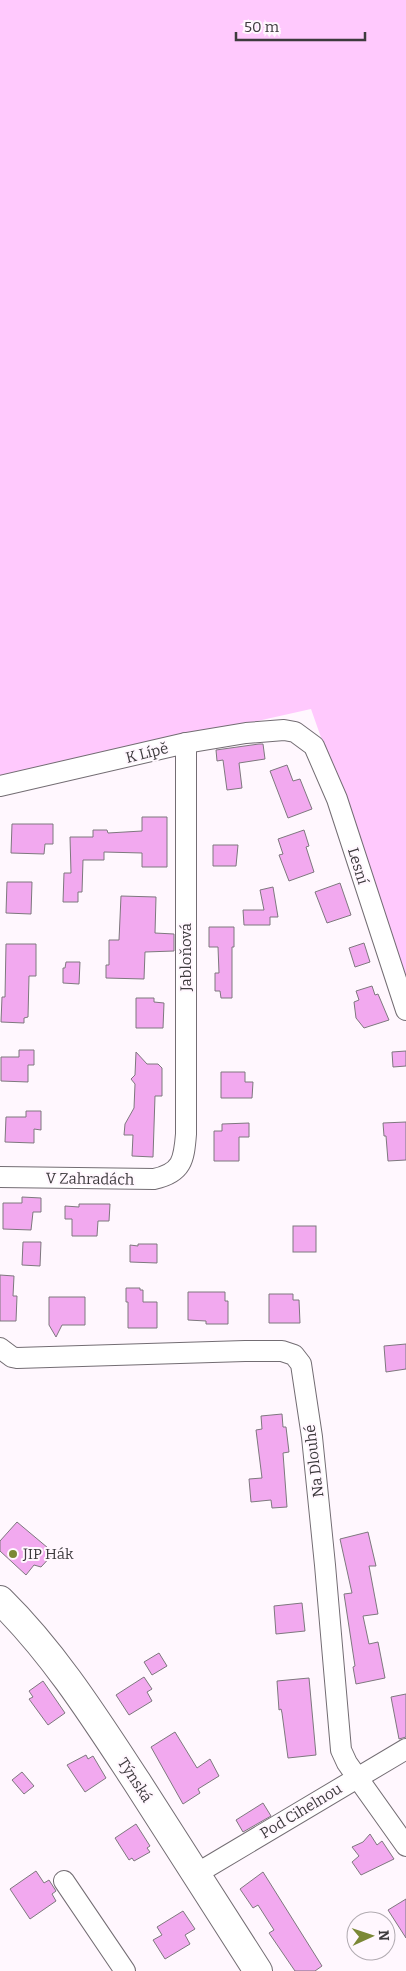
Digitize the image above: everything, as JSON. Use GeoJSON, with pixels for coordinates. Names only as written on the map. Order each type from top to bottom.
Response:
{"type":"FeatureCollection","features":[{"type":"Feature","properties":{"kind":"main road","name":"Týnská"},"geometry":{"type":"LineString","coordinates":[[0,1600],[28,1630],[67,1678],[104,1732],[258,1971]]}},
{"type":"Feature","properties":{"kind":"street","name":"K Lípě"},"geometry":{"type":"LineString","coordinates":[[0,786],[186,743],[246,733],[284,730],[295,732]]}},
{"type":"Feature","properties":{"kind":"street","name":"Lesní"},"geometry":{"type":"LineString","coordinates":[[295,732],[314,746],[336,799],[406,1010]]}},
{"type":"Feature","properties":{"kind":"street","name":"Jabloňová"},"geometry":{"type":"LineString","coordinates":[[177,1169],[184,1156],[186,1134],[186,743]]}},
{"type":"Feature","properties":{"kind":"street","name":"V Zahradách"},"geometry":{"type":"LineString","coordinates":[[0,1177],[154,1180],[166,1177],[177,1169]]}},
{"type":"Feature","properties":{"kind":"street","name":"Na Dlouhé"},"geometry":{"type":"LineString","coordinates":[[0,1348],[17,1358],[244,1350],[282,1351],[294,1355],[301,1364],[312,1437],[341,1750],[357,1778],[406,1846]]}},
{"type":"Feature","properties":{"kind":"street","name":"Pod Cihelnou"},"geometry":{"type":"LineString","coordinates":[[196,1874],[406,1749]]}},
{"type":"Feature","properties":{"kind":"street"},"geometry":{"type":"LineString","coordinates":[[64,1881],[125,1971]]}},
{"type":"Feature","properties":{"kind":"shaded area"},"geometry":{"type":"Polygon","coordinates":[[[0,0],[406,0],[406,979],[311,709],[0,778],[0,0]]]}},
{"type":"Feature","properties":{"kind":"building"},"geometry":{"type":"Polygon","coordinates":[[[263,744],[265,759],[239,763],[242,788],[227,790],[223,760],[217,761],[216,750],[263,744]]]}},
{"type":"Feature","properties":{"kind":"building"},"geometry":{"type":"Polygon","coordinates":[[[287,765],[293,781],[300,779],[312,809],[288,818],[270,771],[287,765]]]}},
{"type":"Feature","properties":{"kind":"building"},"geometry":{"type":"Polygon","coordinates":[[[142,817],[167,817],[167,867],[142,867],[142,853],[104,852],[104,860],[83,860],[82,892],[78,892],[78,902],[63,902],[64,873],[71,873],[70,837],[93,837],[93,830],[107,830],[108,833],[142,831],[142,817]]]}},
{"type":"Feature","properties":{"kind":"building"},"geometry":{"type":"Polygon","coordinates":[[[12,824],[53,824],[53,844],[45,844],[44,854],[11,853],[12,824]]]}},
{"type":"Feature","properties":{"kind":"building"},"geometry":{"type":"Polygon","coordinates":[[[304,830],[309,846],[306,847],[314,872],[289,881],[279,855],[283,854],[278,839],[304,830]]]}},
{"type":"Feature","properties":{"kind":"building"},"geometry":{"type":"Polygon","coordinates":[[[213,845],[238,845],[236,866],[213,866],[213,845]]]}},
{"type":"Feature","properties":{"kind":"building"},"geometry":{"type":"Polygon","coordinates":[[[7,882],[32,882],[31,914],[6,913],[7,882]]]}},
{"type":"Feature","properties":{"kind":"building"},"geometry":{"type":"Polygon","coordinates":[[[340,883],[351,915],[327,923],[315,892],[340,883]]]}},
{"type":"Feature","properties":{"kind":"building"},"geometry":{"type":"Polygon","coordinates":[[[273,887],[278,917],[270,917],[270,925],[244,925],[243,910],[264,910],[260,890],[273,887]]]}},
{"type":"Feature","properties":{"kind":"building"},"geometry":{"type":"Polygon","coordinates":[[[121,896],[156,897],[155,933],[174,934],[174,951],[145,952],[144,979],[106,978],[106,965],[109,965],[109,940],[119,940],[121,896]]]}},
{"type":"Feature","properties":{"kind":"building"},"geometry":{"type":"Polygon","coordinates":[[[209,927],[234,927],[232,998],[221,998],[220,991],[215,991],[215,973],[219,973],[218,947],[209,947],[209,927]]]}},
{"type":"Feature","properties":{"kind":"building"},"geometry":{"type":"Polygon","coordinates":[[[364,943],[370,962],[355,967],[349,948],[364,943]]]}},
{"type":"Feature","properties":{"kind":"building"},"geometry":{"type":"Polygon","coordinates":[[[6,944],[36,944],[36,976],[29,976],[28,1017],[24,1018],[24,1023],[1,1022],[2,997],[5,997],[6,944]]]}},
{"type":"Feature","properties":{"kind":"building"},"geometry":{"type":"Polygon","coordinates":[[[66,962],[80,962],[79,984],[63,983],[63,968],[65,968],[66,962]]]}},
{"type":"Feature","properties":{"kind":"building"},"geometry":{"type":"Polygon","coordinates":[[[372,986],[375,995],[378,994],[389,1020],[364,1028],[356,1018],[354,1002],[359,1000],[356,991],[372,986]]]}},
{"type":"Feature","properties":{"kind":"building"},"geometry":{"type":"Polygon","coordinates":[[[136,998],[154,998],[154,1002],[164,1003],[163,1028],[136,1028],[136,998]]]}},
{"type":"Feature","properties":{"kind":"building"},"geometry":{"type":"Polygon","coordinates":[[[19,1050],[34,1050],[34,1065],[28,1065],[28,1082],[1,1081],[1,1057],[19,1057],[19,1050]]]}},
{"type":"Feature","properties":{"kind":"building"},"geometry":{"type":"Polygon","coordinates":[[[406,1051],[406,1066],[393,1067],[392,1052],[406,1051]]]}},
{"type":"Feature","properties":{"kind":"building"},"geometry":{"type":"Polygon","coordinates":[[[136,1052],[147,1064],[158,1064],[162,1068],[162,1096],[155,1096],[153,1157],[132,1156],[133,1135],[124,1135],[125,1124],[134,1108],[135,1084],[131,1079],[135,1075],[136,1052]]]}},
{"type":"Feature","properties":{"kind":"building"},"geometry":{"type":"Polygon","coordinates":[[[221,1072],[245,1072],[245,1082],[253,1082],[252,1098],[221,1098],[221,1072]]]}},
{"type":"Feature","properties":{"kind":"building"},"geometry":{"type":"Polygon","coordinates":[[[26,1111],[41,1111],[41,1130],[34,1129],[34,1143],[5,1142],[6,1117],[26,1117],[26,1111]]]}},
{"type":"Feature","properties":{"kind":"building"},"geometry":{"type":"Polygon","coordinates":[[[406,1122],[406,1160],[388,1161],[383,1123],[406,1122]]]}},
{"type":"Feature","properties":{"kind":"building"},"geometry":{"type":"Polygon","coordinates":[[[249,1123],[249,1137],[239,1137],[239,1161],[214,1161],[214,1131],[222,1131],[222,1124],[249,1123]]]}},
{"type":"Feature","properties":{"kind":"building"},"geometry":{"type":"Polygon","coordinates":[[[22,1197],[41,1198],[41,1212],[33,1212],[31,1230],[3,1229],[3,1203],[22,1203],[22,1197]]]}},
{"type":"Feature","properties":{"kind":"building"},"geometry":{"type":"Polygon","coordinates":[[[79,1204],[110,1204],[109,1221],[98,1221],[97,1236],[72,1236],[72,1219],[65,1219],[65,1206],[79,1207],[79,1204]]]}},
{"type":"Feature","properties":{"kind":"building"},"geometry":{"type":"Polygon","coordinates":[[[293,1226],[316,1226],[316,1252],[293,1252],[293,1226]]]}},
{"type":"Feature","properties":{"kind":"building"},"geometry":{"type":"Polygon","coordinates":[[[23,1242],[41,1242],[40,1266],[22,1265],[23,1242]]]}},
{"type":"Feature","properties":{"kind":"building"},"geometry":{"type":"Polygon","coordinates":[[[138,1244],[157,1244],[157,1263],[130,1262],[130,1245],[138,1246],[138,1244]]]}},
{"type":"Feature","properties":{"kind":"building"},"geometry":{"type":"Polygon","coordinates":[[[0,1275],[14,1276],[13,1296],[17,1296],[16,1321],[0,1321],[0,1275]]]}},
{"type":"Feature","properties":{"kind":"building"},"geometry":{"type":"Polygon","coordinates":[[[126,1288],[140,1288],[140,1290],[143,1290],[143,1302],[157,1302],[157,1328],[128,1328],[126,1288]]]}},
{"type":"Feature","properties":{"kind":"building"},"geometry":{"type":"Polygon","coordinates":[[[188,1292],[225,1292],[225,1301],[228,1301],[228,1324],[206,1324],[206,1321],[188,1320],[188,1292]]]}},
{"type":"Feature","properties":{"kind":"building"},"geometry":{"type":"Polygon","coordinates":[[[269,1294],[293,1294],[293,1300],[299,1300],[300,1323],[269,1323],[269,1294]]]}},
{"type":"Feature","properties":{"kind":"building"},"geometry":{"type":"Polygon","coordinates":[[[49,1297],[85,1297],[85,1325],[62,1325],[56,1337],[49,1325],[49,1297]]]}},
{"type":"Feature","properties":{"kind":"building"},"geometry":{"type":"Polygon","coordinates":[[[406,1344],[406,1369],[386,1372],[384,1346],[406,1344]]]}},
{"type":"Feature","properties":{"kind":"building"},"geometry":{"type":"Polygon","coordinates":[[[282,1414],[283,1427],[286,1427],[289,1452],[283,1453],[287,1507],[272,1508],[271,1500],[251,1502],[249,1479],[262,1478],[256,1430],[262,1429],[261,1416],[282,1414]]]}},
{"type":"Feature","properties":{"kind":"building"},"geometry":{"type":"Polygon","coordinates":[[[17,1522],[54,1553],[41,1567],[34,1565],[26,1575],[0,1551],[0,1541],[17,1522]]]}},
{"type":"Feature","properties":{"kind":"building"},"geometry":{"type":"Polygon","coordinates":[[[368,1532],[376,1566],[369,1566],[378,1614],[363,1616],[369,1644],[378,1642],[385,1678],[356,1684],[344,1594],[352,1593],[340,1539],[368,1532]]]}},
{"type":"Feature","properties":{"kind":"building"},"geometry":{"type":"Polygon","coordinates":[[[302,1603],[305,1631],[276,1634],[274,1606],[302,1603]]]}},
{"type":"Feature","properties":{"kind":"building"},"geometry":{"type":"Polygon","coordinates":[[[159,1653],[167,1666],[152,1675],[144,1662],[159,1653]]]}},
{"type":"Feature","properties":{"kind":"building"},"geometry":{"type":"Polygon","coordinates":[[[144,1677],[152,1689],[147,1692],[152,1701],[129,1715],[116,1695],[144,1677]]]}},
{"type":"Feature","properties":{"kind":"building"},"geometry":{"type":"Polygon","coordinates":[[[309,1678],[316,1755],[288,1758],[282,1713],[281,1709],[279,1710],[277,1681],[309,1678]]]}},
{"type":"Feature","properties":{"kind":"building"},"geometry":{"type":"Polygon","coordinates":[[[43,1681],[65,1713],[48,1725],[29,1699],[33,1697],[29,1691],[43,1681]]]}},
{"type":"Feature","properties":{"kind":"building"},"geometry":{"type":"Polygon","coordinates":[[[406,1694],[406,1737],[399,1739],[391,1697],[406,1694]]]}},
{"type":"Feature","properties":{"kind":"building"},"geometry":{"type":"Polygon","coordinates":[[[175,1732],[197,1768],[210,1759],[219,1776],[198,1789],[200,1793],[183,1804],[151,1747],[175,1732]]]}},
{"type":"Feature","properties":{"kind":"building"},"geometry":{"type":"Polygon","coordinates":[[[86,1755],[88,1759],[93,1756],[106,1778],[85,1792],[67,1765],[86,1755]]]}},
{"type":"Feature","properties":{"kind":"building"},"geometry":{"type":"Polygon","coordinates":[[[22,1772],[34,1786],[24,1794],[12,1780],[22,1772]]]}},
{"type":"Feature","properties":{"kind":"building"},"geometry":{"type":"Polygon","coordinates":[[[263,1803],[271,1816],[243,1832],[236,1820],[263,1803]]]}},
{"type":"Feature","properties":{"kind":"building"},"geometry":{"type":"Polygon","coordinates":[[[136,1824],[150,1846],[147,1848],[150,1852],[134,1861],[132,1858],[129,1860],[115,1838],[136,1824]]]}},
{"type":"Feature","properties":{"kind":"building"},"geometry":{"type":"Polygon","coordinates":[[[370,1834],[377,1845],[382,1841],[394,1859],[361,1875],[352,1862],[359,1856],[352,1847],[363,1842],[370,1834]]]}},
{"type":"Feature","properties":{"kind":"building"},"geometry":{"type":"Polygon","coordinates":[[[36,1871],[44,1883],[49,1880],[56,1891],[52,1894],[56,1901],[30,1919],[10,1889],[36,1871]]]}},
{"type":"Feature","properties":{"kind":"building"},"geometry":{"type":"Polygon","coordinates":[[[263,1872],[322,1966],[315,1971],[295,1971],[269,1933],[274,1930],[258,1905],[253,1908],[240,1889],[263,1872]]]}},
{"type":"Feature","properties":{"kind":"building"},"geometry":{"type":"Polygon","coordinates":[[[406,1899],[406,1938],[396,1922],[396,1911],[388,1910],[406,1899]]]}},
{"type":"Feature","properties":{"kind":"building"},"geometry":{"type":"Polygon","coordinates":[[[183,1911],[195,1929],[185,1935],[190,1944],[165,1959],[153,1940],[162,1935],[157,1927],[183,1911]]]}},
{"type":"Feature","properties":{"kind":"place","name":"JIP Hák"},"geometry":{"type":"Point","coordinates":[13,1554]}}]}
